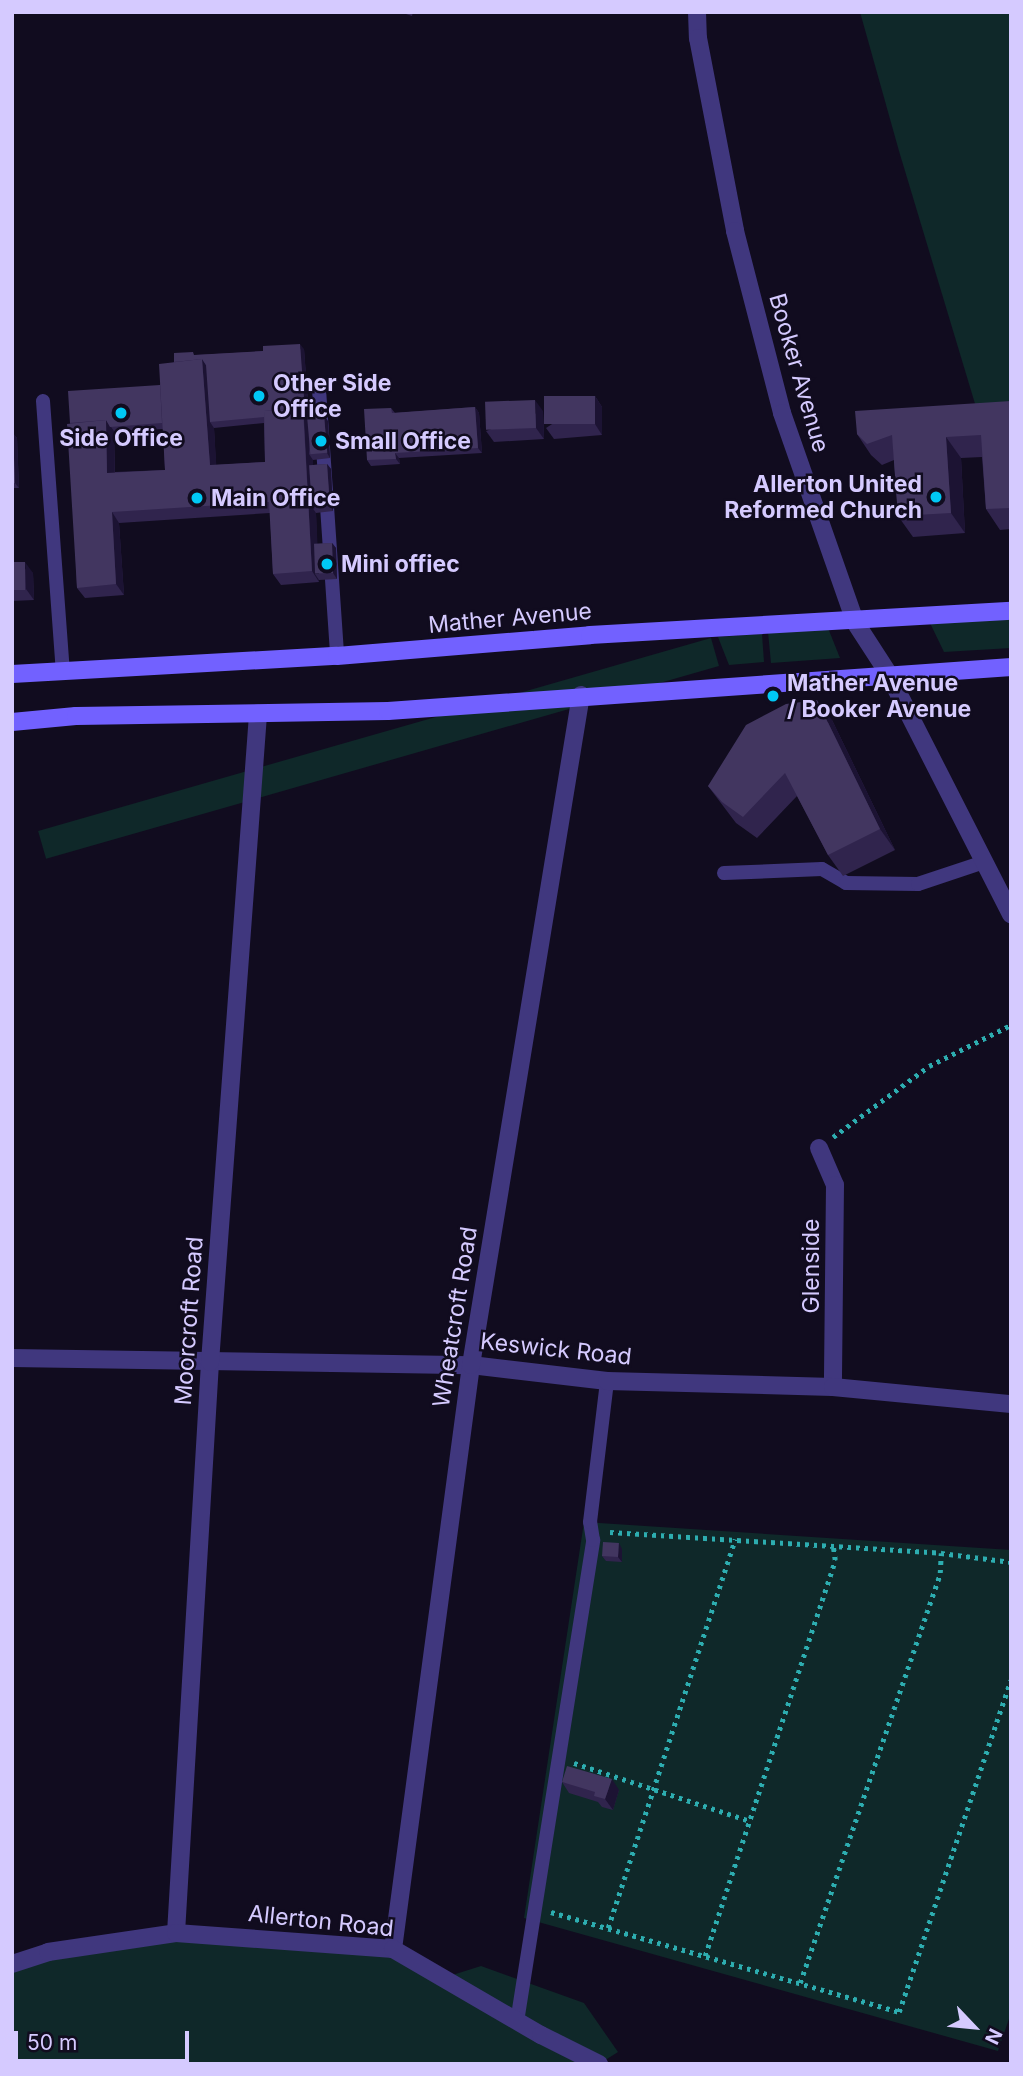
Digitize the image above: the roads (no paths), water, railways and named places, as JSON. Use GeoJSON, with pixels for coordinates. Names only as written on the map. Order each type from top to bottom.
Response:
{"type":"FeatureCollection","features":[{"type":"Feature","properties":{"kind":"main road","name":"Mather Avenue"},"geometry":{"type":"LineString","coordinates":[[12,674],[337,656],[590,635],[855,622],[1011,611]]}},
{"type":"Feature","properties":{"kind":"main road"},"geometry":{"type":"LineString","coordinates":[[12,722],[76,716],[388,711],[888,673],[1011,667]]}},
{"type":"Feature","properties":{"kind":"street","name":"Booker Avenue"},"geometry":{"type":"LineString","coordinates":[[697,12],[698,38],[734,231],[782,413],[855,622],[888,673],[1011,914]]}},
{"type":"Feature","properties":{"kind":"street","name":"Wheatcroft Road"},"geometry":{"type":"LineString","coordinates":[[393,1949],[471,1365],[581,695]]}},
{"type":"Feature","properties":{"kind":"street","name":"Moorcroft Road"},"geometry":{"type":"LineString","coordinates":[[176,1933],[210,1362],[258,713]]}},
{"type":"Feature","properties":{"kind":"street","name":"Glenside"},"geometry":{"type":"LineString","coordinates":[[819,1148],[835,1185],[834,1387]]}},
{"type":"Feature","properties":{"kind":"street","name":"Keswick Road"},"geometry":{"type":"LineString","coordinates":[[12,1358],[471,1365],[607,1381],[834,1387],[1011,1404]]}},
{"type":"Feature","properties":{"kind":"street","name":"Allerton Road"},"geometry":{"type":"LineString","coordinates":[[12,1964],[48,1952],[176,1933],[393,1949],[517,2022],[599,2064]]}},
{"type":"Feature","properties":{"kind":"lane"},"geometry":{"type":"LineString","coordinates":[[319,389],[337,656]]}},
{"type":"Feature","properties":{"kind":"lane"},"geometry":{"type":"LineString","coordinates":[[43,401],[63,671]]}},
{"type":"Feature","properties":{"kind":"lane"},"geometry":{"type":"LineString","coordinates":[[724,873],[822,869],[846,883],[918,884],[985,862]]}},
{"type":"Feature","properties":{"kind":"lane"},"geometry":{"type":"LineString","coordinates":[[517,2022],[593,1540],[590,1522],[607,1381]]}},
{"type":"Feature","properties":{"kind":"place","name":"Other Side Office"},"geometry":{"type":"Point","coordinates":[259,396]}},
{"type":"Feature","properties":{"kind":"place","name":"Side Office"},"geometry":{"type":"Point","coordinates":[121,413]}},
{"type":"Feature","properties":{"kind":"place","name":"Small Office"},"geometry":{"type":"Point","coordinates":[321,441]}},
{"type":"Feature","properties":{"kind":"place","name":"Allerton United Reformed Church"},"geometry":{"type":"Point","coordinates":[936,497]}},
{"type":"Feature","properties":{"kind":"place","name":"Main Office"},"geometry":{"type":"Point","coordinates":[197,498]}},
{"type":"Feature","properties":{"kind":"place","name":"Mini offiec"},"geometry":{"type":"Point","coordinates":[327,564]}},
{"type":"Feature","properties":{"kind":"place","name":"Mather Avenue / Booker Avenue"},"geometry":{"type":"Point","coordinates":[773,696]}}]}
